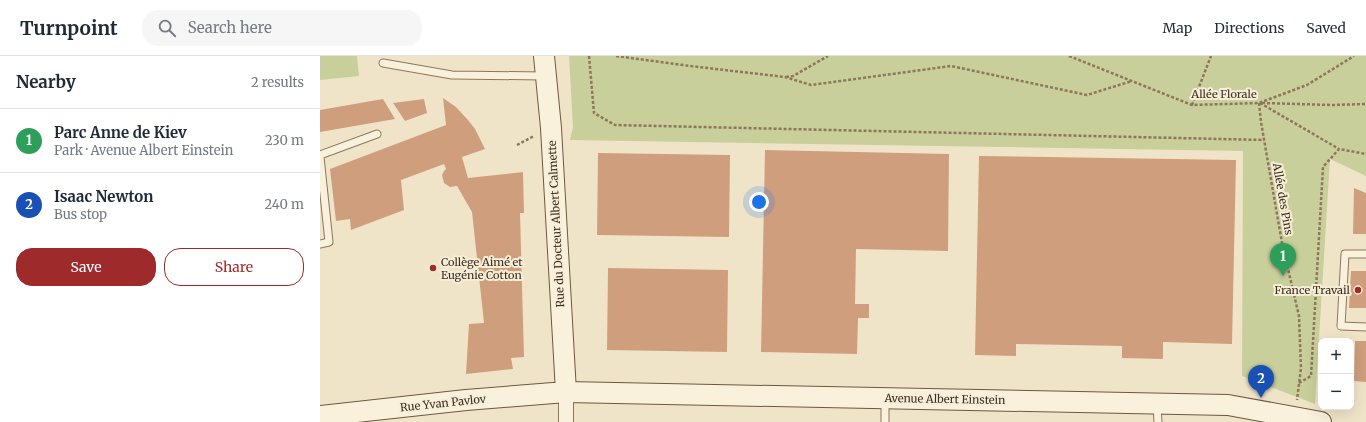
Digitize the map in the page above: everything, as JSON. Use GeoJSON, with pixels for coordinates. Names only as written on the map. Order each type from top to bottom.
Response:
{"type":"FeatureCollection","features":[{"type":"Feature","properties":{"kind":"street","name":"Rue du Docteur Albert Calmette"},"geometry":{"type":"LineString","coordinates":[[544,56],[550,128],[566,392]]}},
{"type":"Feature","properties":{"kind":"street","name":"Avenue Albert Einstein"},"geometry":{"type":"LineString","coordinates":[[566,392],[885,398],[1158,413],[1228,405],[1295,416],[1321,422]]}},
{"type":"Feature","properties":{"kind":"street","name":"Rue Yvan Pavlov"},"geometry":{"type":"LineString","coordinates":[[320,416],[466,400],[566,392]]}},
{"type":"Feature","properties":{"kind":"street"},"geometry":{"type":"LineString","coordinates":[[566,392],[566,422]]}},
{"type":"Feature","properties":{"kind":"lane"},"geometry":{"type":"LineString","coordinates":[[383,63],[429,72],[452,74],[545,76]]}},
{"type":"Feature","properties":{"kind":"lane"},"geometry":{"type":"LineString","coordinates":[[320,244],[329,242],[320,156],[377,134]]}},
{"type":"Feature","properties":{"kind":"lane"},"geometry":{"type":"LineString","coordinates":[[1366,254],[1345,254],[1341,326],[1366,327]]}},
{"type":"Feature","properties":{"kind":"lane"},"geometry":{"type":"LineString","coordinates":[[885,398],[885,422]]}},
{"type":"Feature","properties":{"kind":"path"},"geometry":{"type":"LineString","coordinates":[[589,56],[594,113],[615,125],[1264,140]]}},
{"type":"Feature","properties":{"kind":"path"},"geometry":{"type":"LineString","coordinates":[[616,56],[785,78],[811,85],[952,66],[1087,95],[1132,82]]}},
{"type":"Feature","properties":{"kind":"path"},"geometry":{"type":"LineString","coordinates":[[785,78],[793,76],[828,56]]}},
{"type":"Feature","properties":{"kind":"path","name":"Allée Florale"},"geometry":{"type":"LineString","coordinates":[[1069,56],[1192,105],[1259,103],[1306,85],[1354,56]]}},
{"type":"Feature","properties":{"kind":"path"},"geometry":{"type":"LineString","coordinates":[[1192,105],[1211,56]]}},
{"type":"Feature","properties":{"kind":"path"},"geometry":{"type":"LineString","coordinates":[[1259,103],[1332,105],[1366,104]]}},
{"type":"Feature","properties":{"kind":"path"},"geometry":{"type":"LineString","coordinates":[[1259,103],[1339,149],[1366,154]]}},
{"type":"Feature","properties":{"kind":"path","name":"Allée des Pins"},"geometry":{"type":"LineString","coordinates":[[1259,103],[1282,243],[1299,316],[1301,368],[1295,416]]}},
{"type":"Feature","properties":{"kind":"path"},"geometry":{"type":"LineString","coordinates":[[1299,383],[1311,376],[1323,167],[1339,149]]}},
{"type":"Feature","properties":{"kind":"green space"},"geometry":{"type":"Polygon","coordinates":[[[320,56],[357,56],[359,76],[320,80],[320,56]]]}},
{"type":"Feature","properties":{"kind":"green space"},"geometry":{"type":"Polygon","coordinates":[[[569,56],[1366,56],[1366,176],[1330,159],[1315,404],[1242,376],[1243,151],[570,140],[573,127],[569,56]]]}},
{"type":"Feature","properties":{"kind":"building"},"geometry":{"type":"Polygon","coordinates":[[[443,98],[456,107],[468,120],[475,129],[485,149],[462,157],[468,178],[523,172],[524,213],[520,213],[524,357],[511,358],[513,369],[466,374],[469,324],[484,323],[472,212],[457,186],[450,187],[444,183],[442,175],[446,169],[444,164],[401,180],[404,210],[351,230],[350,219],[336,221],[330,169],[446,125],[443,98]]]}},
{"type":"Feature","properties":{"kind":"building"},"geometry":{"type":"Polygon","coordinates":[[[383,99],[395,119],[320,132],[320,110],[383,99]]]}},
{"type":"Feature","properties":{"kind":"building"},"geometry":{"type":"Polygon","coordinates":[[[424,99],[427,113],[405,121],[393,103],[424,99]]]}},
{"type":"Feature","properties":{"kind":"building"},"geometry":{"type":"Polygon","coordinates":[[[765,150],[949,154],[948,251],[856,249],[855,304],[869,304],[869,318],[858,318],[857,354],[761,352],[765,150]]]}},
{"type":"Feature","properties":{"kind":"building"},"geometry":{"type":"Polygon","coordinates":[[[598,153],[730,155],[729,237],[597,235],[598,153]]]}},
{"type":"Feature","properties":{"kind":"building"},"geometry":{"type":"Polygon","coordinates":[[[979,156],[1236,160],[1232,344],[1163,342],[1163,359],[1122,358],[1122,346],[1016,344],[1016,356],[975,355],[979,156]]]}},
{"type":"Feature","properties":{"kind":"building"},"geometry":{"type":"Polygon","coordinates":[[[1354,188],[1366,193],[1366,234],[1353,234],[1354,188]]]}},
{"type":"Feature","properties":{"kind":"building"},"geometry":{"type":"Polygon","coordinates":[[[608,268],[728,270],[727,352],[607,350],[608,268]]]}},
{"type":"Feature","properties":{"kind":"building","name":"France Travail"},"geometry":{"type":"Polygon","coordinates":[[[1351,271],[1366,271],[1366,308],[1349,308],[1351,271]]]}},
{"type":"Feature","properties":{"kind":"building"},"geometry":{"type":"Polygon","coordinates":[[[1355,341],[1366,341],[1366,382],[1354,381],[1355,341]]]}},
{"type":"Feature","properties":{"kind":"place","name":"Collège Aimé et Eugénie Cotton"},"geometry":{"type":"Point","coordinates":[433,268]}},
{"type":"Feature","properties":{"kind":"place","name":"Parc Anne de Kiev"},"geometry":{"type":"Point","coordinates":[1283,276]}},
{"type":"Feature","properties":{"kind":"place","name":"France Travail"},"geometry":{"type":"Point","coordinates":[1358,290]}},
{"type":"Feature","properties":{"kind":"place","name":"Isaac Newton"},"geometry":{"type":"Point","coordinates":[1261,398]}}]}
